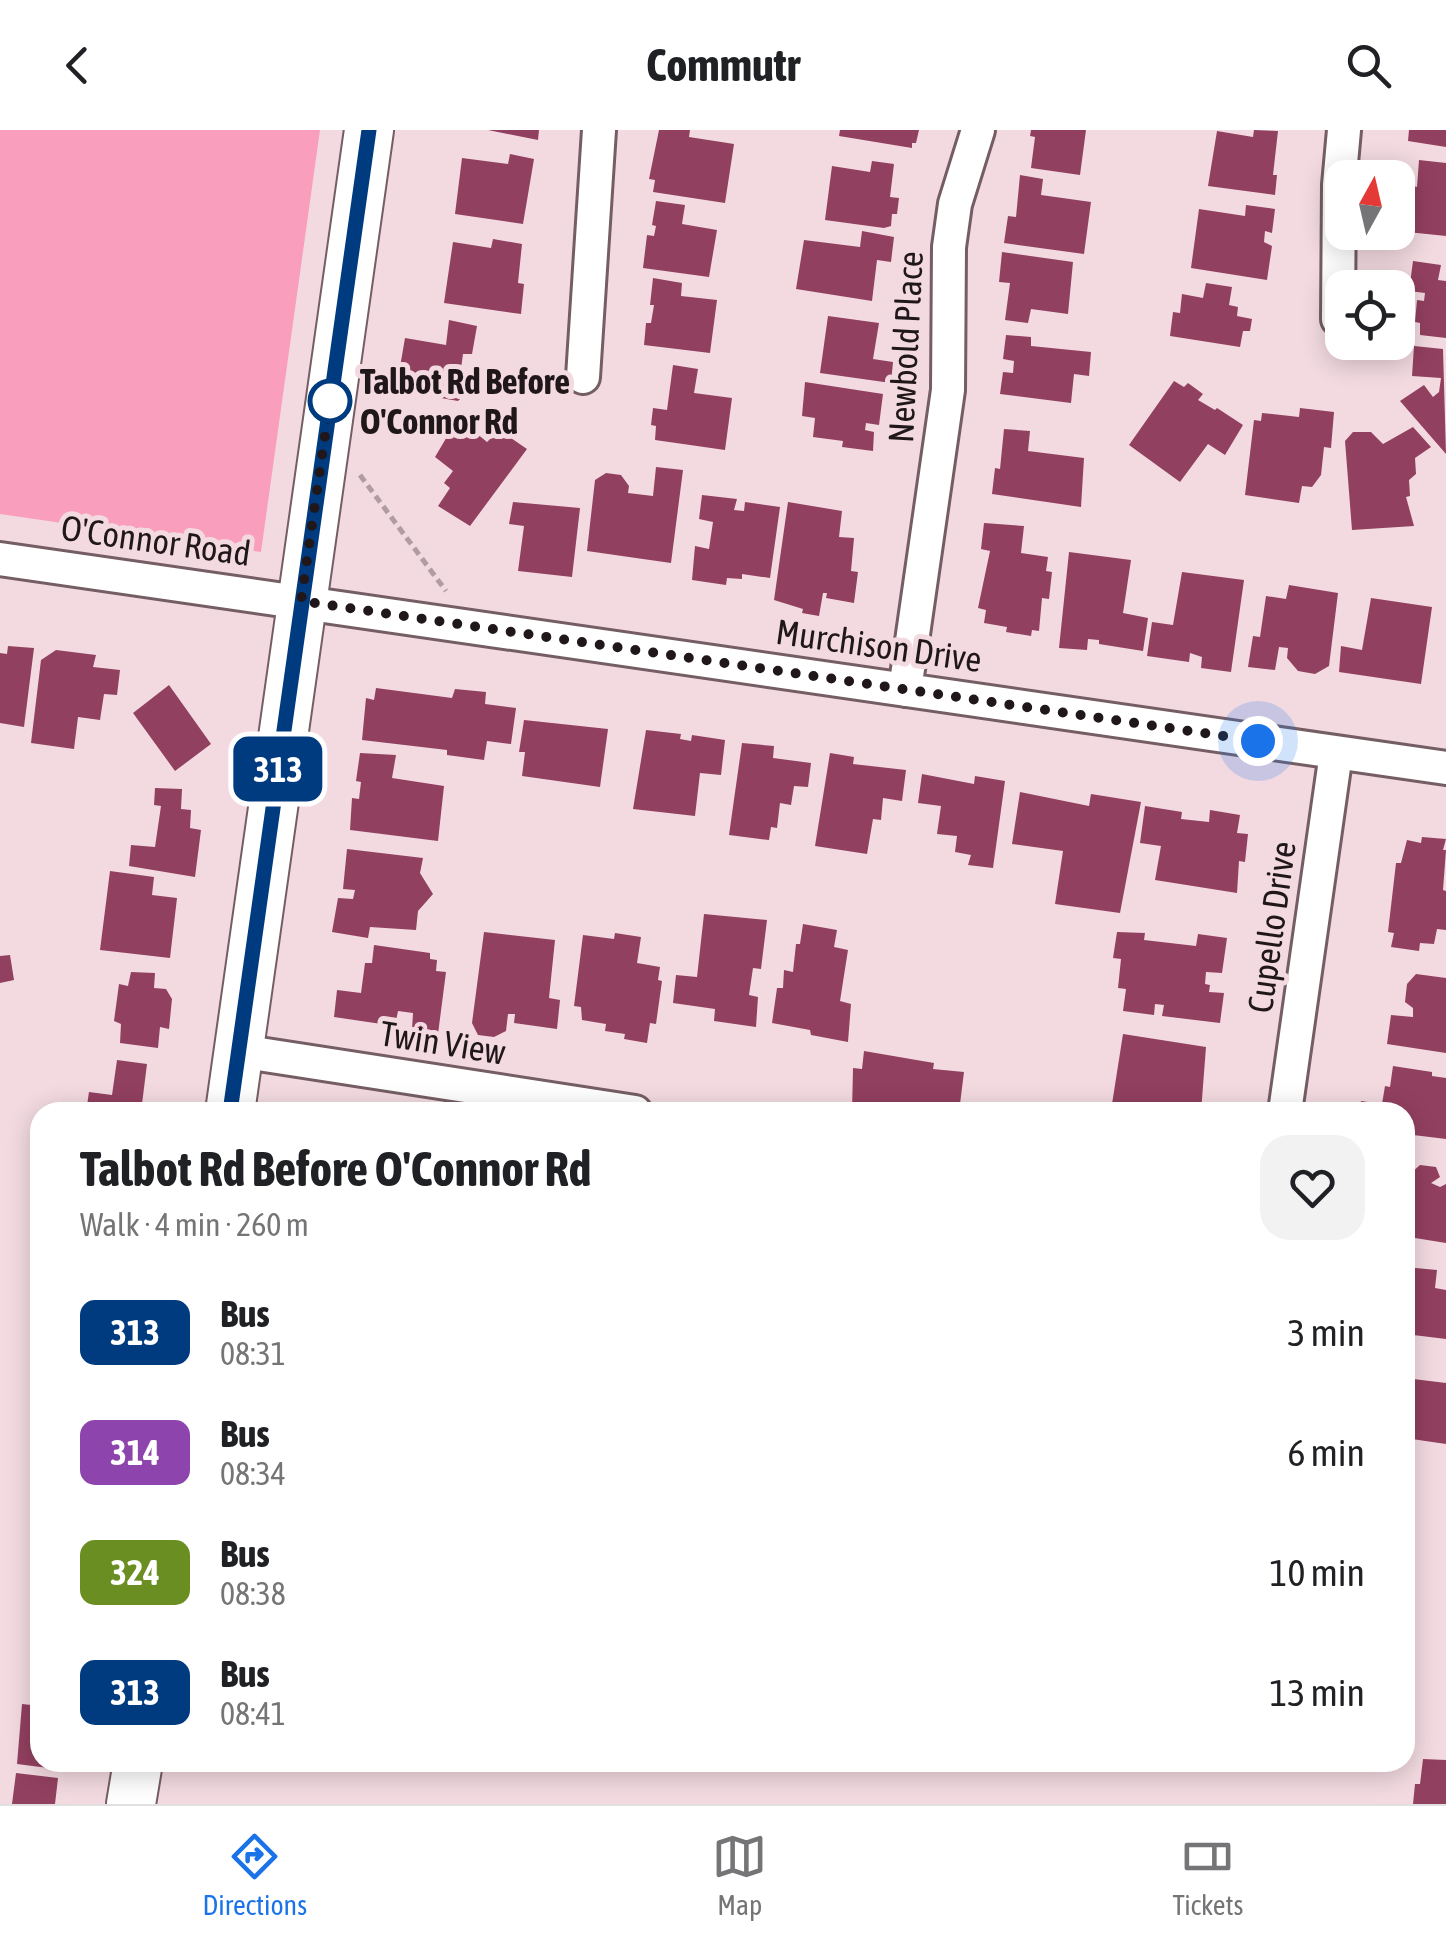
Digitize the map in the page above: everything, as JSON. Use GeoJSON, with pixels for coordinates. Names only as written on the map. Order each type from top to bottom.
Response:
{"type":"FeatureCollection","features":[{"type":"Feature","properties":{"kind":"main road"},"geometry":{"type":"LineString","coordinates":[[232,1102],[369,130]]}},
{"type":"Feature","properties":{"kind":"main road"},"geometry":{"type":"LineString","coordinates":[[131,1804],[136,1772]]}},
{"type":"Feature","properties":{"kind":"street"},"geometry":{"type":"LineString","coordinates":[[583,377],[599,130]]}},
{"type":"Feature","properties":{"kind":"street","name":"Newbold Place"},"geometry":{"type":"LineString","coordinates":[[905,690],[948,390],[949,248],[955,204],[978,130]]}},
{"type":"Feature","properties":{"kind":"street"},"geometry":{"type":"LineString","coordinates":[[1338,270],[1344,130]]}},
{"type":"Feature","properties":{"kind":"street","name":"O'Connor Road"},"geometry":{"type":"LineString","coordinates":[[0,559],[301,601]]}},
{"type":"Feature","properties":{"kind":"street","name":"Murchison Drive"},"geometry":{"type":"LineString","coordinates":[[301,601],[1446,768]]}},
{"type":"Feature","properties":{"kind":"street","name":"Cupello Drive"},"geometry":{"type":"LineString","coordinates":[[1285,1102],[1336,753]]}},
{"type":"Feature","properties":{"kind":"street","name":"Twin View"},"geometry":{"type":"LineString","coordinates":[[239,1052],[569,1102]]}},
{"type":"Feature","properties":{"kind":"path"},"geometry":{"type":"LineString","coordinates":[[359,474],[449,595]]}},
{"type":"Feature","properties":{"kind":"shaded area"},"geometry":{"type":"Polygon","coordinates":[[[0,130],[320,130],[261,552],[0,514],[0,130]]]}},
{"type":"Feature","properties":{"kind":"building"},"geometry":{"type":"Polygon","coordinates":[[[488,130],[539,130],[538,140],[488,130]]]}},
{"type":"Feature","properties":{"kind":"building"},"geometry":{"type":"Polygon","coordinates":[[[659,130],[690,130],[689,137],[734,144],[725,203],[653,192],[655,180],[649,179],[659,130]]]}},
{"type":"Feature","properties":{"kind":"building"},"geometry":{"type":"Polygon","coordinates":[[[840,130],[919,130],[912,148],[839,136],[840,130]]]}},
{"type":"Feature","properties":{"kind":"building"},"geometry":{"type":"Polygon","coordinates":[[[1031,130],[1086,130],[1080,175],[1031,168],[1035,137],[1030,136],[1031,130]]]}},
{"type":"Feature","properties":{"kind":"building"},"geometry":{"type":"Polygon","coordinates":[[[1254,130],[1278,131],[1275,195],[1208,186],[1217,131],[1253,137],[1254,130]]]}},
{"type":"Feature","properties":{"kind":"building"},"geometry":{"type":"Polygon","coordinates":[[[1409,130],[1446,130],[1446,147],[1408,141],[1409,130]]]}},
{"type":"Feature","properties":{"kind":"building"},"geometry":{"type":"Polygon","coordinates":[[[510,154],[534,159],[523,224],[455,214],[462,158],[508,164],[510,154]]]}},
{"type":"Feature","properties":{"kind":"building"},"geometry":{"type":"Polygon","coordinates":[[[1419,160],[1446,163],[1446,236],[1415,233],[1419,160]]]}},
{"type":"Feature","properties":{"kind":"building"},"geometry":{"type":"Polygon","coordinates":[[[872,161],[894,164],[890,197],[899,198],[891,226],[825,220],[832,166],[870,172],[872,161]]]}},
{"type":"Feature","properties":{"kind":"building"},"geometry":{"type":"Polygon","coordinates":[[[1020,175],[1043,179],[1041,195],[1091,202],[1084,254],[1004,243],[1008,216],[1016,217],[1020,175]]]}},
{"type":"Feature","properties":{"kind":"building"},"geometry":{"type":"Polygon","coordinates":[[[656,201],[685,205],[682,224],[717,230],[709,277],[643,268],[647,235],[654,236],[656,226],[652,225],[656,201]]]}},
{"type":"Feature","properties":{"kind":"building"},"geometry":{"type":"Polygon","coordinates":[[[1246,205],[1275,209],[1272,233],[1265,231],[1264,242],[1272,246],[1267,280],[1191,268],[1199,209],[1245,216],[1246,205]]]}},
{"type":"Feature","properties":{"kind":"building"},"geometry":{"type":"Polygon","coordinates":[[[862,231],[894,237],[891,262],[877,260],[872,301],[796,289],[804,240],[860,247],[862,231]]]}},
{"type":"Feature","properties":{"kind":"building"},"geometry":{"type":"Polygon","coordinates":[[[493,239],[522,244],[518,283],[524,284],[521,314],[444,303],[453,242],[491,248],[493,239]]]}},
{"type":"Feature","properties":{"kind":"building"},"geometry":{"type":"Polygon","coordinates":[[[1002,252],[1073,262],[1068,314],[1031,309],[1028,323],[1005,320],[1010,283],[999,282],[1002,252]]]}},
{"type":"Feature","properties":{"kind":"building"},"geometry":{"type":"Polygon","coordinates":[[[1413,261],[1441,265],[1438,280],[1446,281],[1446,338],[1420,335],[1420,323],[1415,322],[1417,300],[1424,301],[1425,293],[1415,292],[1415,270],[1412,270],[1413,261]]]}},
{"type":"Feature","properties":{"kind":"building"},"geometry":{"type":"Polygon","coordinates":[[[653,278],[682,283],[681,296],[717,300],[710,353],[644,345],[646,323],[651,323],[654,305],[650,305],[653,278]]]}},
{"type":"Feature","properties":{"kind":"building"},"geometry":{"type":"Polygon","coordinates":[[[1206,283],[1232,287],[1229,305],[1238,307],[1237,316],[1252,319],[1250,331],[1243,331],[1240,347],[1170,336],[1173,312],[1180,313],[1182,294],[1203,298],[1206,283]]]}},
{"type":"Feature","properties":{"kind":"building"},"geometry":{"type":"Polygon","coordinates":[[[828,316],[879,323],[873,359],[893,362],[891,383],[820,373],[828,316]]]}},
{"type":"Feature","properties":{"kind":"building"},"geometry":{"type":"Polygon","coordinates":[[[449,320],[477,326],[472,354],[463,354],[461,369],[466,370],[461,398],[458,401],[396,390],[405,338],[446,345],[449,320]]]}},
{"type":"Feature","properties":{"kind":"building"},"geometry":{"type":"Polygon","coordinates":[[[1006,335],[1031,337],[1031,346],[1091,352],[1089,376],[1074,374],[1071,403],[1000,394],[1003,372],[1013,373],[1014,361],[1003,359],[1006,335]]]}},
{"type":"Feature","properties":{"kind":"building"},"geometry":{"type":"Polygon","coordinates":[[[1415,346],[1443,349],[1446,454],[1400,401],[1424,385],[1433,397],[1439,392],[1441,378],[1412,376],[1415,346]]]}},
{"type":"Feature","properties":{"kind":"building"},"geometry":{"type":"Polygon","coordinates":[[[673,365],[698,369],[694,393],[732,398],[725,450],[655,440],[656,426],[651,425],[653,408],[667,410],[673,365]]]}},
{"type":"Feature","properties":{"kind":"building"},"geometry":{"type":"Polygon","coordinates":[[[1174,381],[1184,387],[1188,383],[1203,394],[1198,400],[1243,425],[1225,455],[1208,444],[1180,482],[1129,445],[1174,381]]]}},
{"type":"Feature","properties":{"kind":"building"},"geometry":{"type":"Polygon","coordinates":[[[805,382],[883,394],[879,425],[866,423],[865,430],[874,432],[873,451],[842,447],[843,441],[813,437],[815,418],[802,416],[805,382]]]}},
{"type":"Feature","properties":{"kind":"building"},"geometry":{"type":"Polygon","coordinates":[[[1300,408],[1334,412],[1331,448],[1324,447],[1321,475],[1312,487],[1302,486],[1299,503],[1245,495],[1254,420],[1261,421],[1262,413],[1299,417],[1300,408]]]}},
{"type":"Feature","properties":{"kind":"building"},"geometry":{"type":"Polygon","coordinates":[[[458,418],[487,442],[499,430],[527,449],[470,526],[438,506],[450,488],[444,483],[453,471],[435,457],[458,418]]]}},
{"type":"Feature","properties":{"kind":"building"},"geometry":{"type":"Polygon","coordinates":[[[1413,427],[1431,447],[1415,458],[1416,474],[1409,480],[1410,496],[1406,497],[1414,526],[1352,530],[1345,441],[1353,432],[1371,432],[1383,444],[1413,427]]]}},
{"type":"Feature","properties":{"kind":"building"},"geometry":{"type":"Polygon","coordinates":[[[1004,429],[1030,431],[1028,451],[1084,458],[1081,507],[992,494],[995,468],[1000,469],[1004,429]]]}},
{"type":"Feature","properties":{"kind":"building"},"geometry":{"type":"Polygon","coordinates":[[[656,467],[683,470],[671,563],[587,551],[595,480],[606,473],[621,475],[629,486],[628,493],[653,496],[656,467]]]}},
{"type":"Feature","properties":{"kind":"building"},"geometry":{"type":"Polygon","coordinates":[[[702,495],[737,499],[734,510],[744,511],[745,502],[780,507],[770,578],[742,574],[742,579],[727,578],[726,585],[692,580],[695,546],[709,549],[713,522],[699,519],[702,495]]]}},
{"type":"Feature","properties":{"kind":"building"},"geometry":{"type":"Polygon","coordinates":[[[513,502],[580,508],[572,577],[518,571],[524,526],[509,524],[513,502]]]}},
{"type":"Feature","properties":{"kind":"building"},"geometry":{"type":"Polygon","coordinates":[[[788,502],[842,511],[839,537],[854,538],[851,571],[858,572],[854,603],[826,598],[827,593],[823,593],[819,616],[774,600],[788,502]]]}},
{"type":"Feature","properties":{"kind":"building"},"geometry":{"type":"Polygon","coordinates":[[[984,523],[1024,526],[1021,553],[1048,557],[1046,571],[1052,572],[1049,599],[1042,598],[1039,631],[1032,630],[1031,636],[984,623],[986,610],[978,608],[990,551],[981,549],[984,523]]]}},
{"type":"Feature","properties":{"kind":"building"},"geometry":{"type":"Polygon","coordinates":[[[1069,552],[1131,560],[1123,613],[1148,618],[1143,651],[1088,639],[1087,650],[1059,648],[1069,552]]]}},
{"type":"Feature","properties":{"kind":"building"},"geometry":{"type":"Polygon","coordinates":[[[1182,572],[1244,580],[1231,672],[1201,668],[1202,657],[1190,653],[1189,662],[1147,656],[1152,622],[1173,625],[1182,572]]]}},
{"type":"Feature","properties":{"kind":"building"},"geometry":{"type":"Polygon","coordinates":[[[1289,585],[1338,593],[1329,666],[1315,674],[1298,671],[1287,658],[1288,648],[1279,647],[1275,670],[1248,667],[1253,636],[1260,637],[1266,596],[1286,599],[1289,585]]]}},
{"type":"Feature","properties":{"kind":"building"},"geometry":{"type":"Polygon","coordinates":[[[1371,598],[1432,607],[1421,684],[1339,672],[1341,646],[1362,650],[1371,598]]]}},
{"type":"Feature","properties":{"kind":"building"},"geometry":{"type":"Polygon","coordinates":[[[8,646],[34,648],[24,727],[0,723],[0,653],[7,654],[8,646]]]}},
{"type":"Feature","properties":{"kind":"building"},"geometry":{"type":"Polygon","coordinates":[[[56,650],[96,655],[93,667],[120,670],[117,695],[104,694],[100,720],[78,717],[74,749],[31,743],[41,660],[56,650]]]}},
{"type":"Feature","properties":{"kind":"building"},"geometry":{"type":"Polygon","coordinates":[[[169,685],[211,744],[175,771],[133,713],[169,685]]]}},
{"type":"Feature","properties":{"kind":"building"},"geometry":{"type":"Polygon","coordinates":[[[376,688],[452,698],[455,689],[486,692],[485,704],[516,708],[511,744],[487,741],[484,760],[447,755],[447,750],[362,740],[366,698],[374,700],[376,688]]]}},
{"type":"Feature","properties":{"kind":"building"},"geometry":{"type":"Polygon","coordinates":[[[524,720],[608,729],[600,787],[522,776],[525,752],[519,752],[524,720]]]}},
{"type":"Feature","properties":{"kind":"building"},"geometry":{"type":"Polygon","coordinates":[[[646,730],[681,734],[680,739],[691,741],[692,735],[725,740],[721,775],[700,773],[695,816],[633,809],[646,730]]]}},
{"type":"Feature","properties":{"kind":"building"},"geometry":{"type":"Polygon","coordinates":[[[742,743],[774,746],[773,758],[811,763],[808,787],[794,786],[791,805],[780,803],[777,828],[771,827],[769,840],[729,835],[742,743]]]}},
{"type":"Feature","properties":{"kind":"building"},"geometry":{"type":"Polygon","coordinates":[[[360,753],[396,755],[392,778],[444,786],[438,841],[350,830],[352,798],[359,799],[361,782],[356,781],[360,753]]]}},
{"type":"Feature","properties":{"kind":"building"},"geometry":{"type":"Polygon","coordinates":[[[830,753],[854,757],[853,764],[906,770],[902,801],[883,798],[881,820],[873,819],[867,854],[815,846],[830,753]]]}},
{"type":"Feature","properties":{"kind":"building"},"geometry":{"type":"Polygon","coordinates":[[[922,774],[974,784],[975,776],[1005,781],[993,868],[968,865],[971,855],[955,852],[957,836],[937,834],[941,806],[918,803],[922,774]]]}},
{"type":"Feature","properties":{"kind":"building"},"geometry":{"type":"Polygon","coordinates":[[[155,788],[182,789],[181,809],[191,810],[190,828],[201,830],[195,877],[129,866],[131,845],[155,847],[161,806],[154,805],[155,788]]]}},
{"type":"Feature","properties":{"kind":"building"},"geometry":{"type":"Polygon","coordinates":[[[1020,792],[1089,806],[1091,794],[1141,802],[1120,913],[1055,904],[1063,851],[1012,844],[1020,792]]]}},
{"type":"Feature","properties":{"kind":"building"},"geometry":{"type":"Polygon","coordinates":[[[1145,806],[1182,812],[1181,819],[1209,822],[1210,810],[1240,815],[1237,833],[1248,834],[1245,862],[1239,861],[1237,893],[1155,880],[1161,846],[1140,843],[1145,806]]]}},
{"type":"Feature","properties":{"kind":"building"},"geometry":{"type":"Polygon","coordinates":[[[1422,837],[1446,839],[1446,930],[1437,929],[1434,944],[1420,943],[1419,951],[1391,947],[1394,933],[1388,932],[1396,863],[1401,863],[1407,840],[1421,843],[1422,837]]]}},
{"type":"Feature","properties":{"kind":"building"},"geometry":{"type":"Polygon","coordinates":[[[347,849],[423,858],[420,873],[433,894],[418,911],[416,930],[370,927],[368,938],[332,932],[338,898],[353,899],[355,890],[343,889],[347,849]]]}},
{"type":"Feature","properties":{"kind":"building"},"geometry":{"type":"Polygon","coordinates":[[[110,871],[154,877],[152,895],[177,898],[170,958],[100,950],[110,871]]]}},
{"type":"Feature","properties":{"kind":"building"},"geometry":{"type":"Polygon","coordinates":[[[704,914],[767,920],[761,969],[753,968],[749,995],[758,997],[756,1027],[714,1021],[715,1009],[673,1003],[676,975],[697,977],[704,914]]]}},
{"type":"Feature","properties":{"kind":"building"},"geometry":{"type":"Polygon","coordinates":[[[803,924],[837,930],[834,947],[848,950],[840,1001],[851,1004],[848,1042],[772,1023],[777,988],[783,988],[784,970],[793,972],[803,924]]]}},
{"type":"Feature","properties":{"kind":"building"},"geometry":{"type":"Polygon","coordinates":[[[484,932],[555,940],[549,998],[560,1000],[557,1029],[514,1023],[515,1014],[508,1014],[506,1031],[494,1037],[478,1035],[472,1023],[484,932]]]}},
{"type":"Feature","properties":{"kind":"building"},"geometry":{"type":"Polygon","coordinates":[[[1117,932],[1145,933],[1144,940],[1196,946],[1198,934],[1227,938],[1222,973],[1206,972],[1205,984],[1210,985],[1209,992],[1224,993],[1220,1023],[1162,1016],[1164,1005],[1155,1004],[1154,1015],[1123,1011],[1126,989],[1118,988],[1121,959],[1113,958],[1117,932]]]}},
{"type":"Feature","properties":{"kind":"building"},"geometry":{"type":"Polygon","coordinates":[[[615,933],[641,937],[637,963],[660,967],[656,1024],[650,1023],[647,1043],[605,1031],[606,1024],[582,1020],[581,1007],[574,1006],[583,935],[614,939],[615,933]]]}},
{"type":"Feature","properties":{"kind":"building"},"geometry":{"type":"Polygon","coordinates":[[[374,945],[430,953],[430,959],[437,960],[436,971],[446,972],[438,1034],[412,1030],[413,1013],[398,1011],[395,1026],[334,1017],[337,990],[361,993],[365,963],[372,963],[374,945]]]}},
{"type":"Feature","properties":{"kind":"building"},"geometry":{"type":"Polygon","coordinates":[[[10,955],[14,980],[0,983],[0,956],[10,955]]]}},
{"type":"Feature","properties":{"kind":"building"},"geometry":{"type":"Polygon","coordinates":[[[131,972],[155,973],[154,988],[166,989],[172,999],[169,1029],[160,1027],[158,1048],[120,1043],[121,1024],[114,1021],[119,984],[128,986],[131,972]]]}},
{"type":"Feature","properties":{"kind":"building"},"geometry":{"type":"Polygon","coordinates":[[[1416,974],[1446,978],[1446,1053],[1387,1044],[1391,1015],[1413,1017],[1413,1008],[1405,1002],[1407,984],[1416,974]]]}},
{"type":"Feature","properties":{"kind":"building"},"geometry":{"type":"Polygon","coordinates":[[[1123,1034],[1206,1047],[1202,1102],[1112,1102],[1123,1034]]]}},
{"type":"Feature","properties":{"kind":"building"},"geometry":{"type":"Polygon","coordinates":[[[864,1051],[934,1063],[933,1069],[964,1072],[960,1102],[852,1102],[853,1068],[862,1069],[864,1051]]]}},
{"type":"Feature","properties":{"kind":"building"},"geometry":{"type":"Polygon","coordinates":[[[117,1060],[147,1064],[142,1102],[88,1102],[89,1092],[112,1095],[117,1060]]]}},
{"type":"Feature","properties":{"kind":"building"},"geometry":{"type":"Polygon","coordinates":[[[1393,1066],[1446,1078],[1446,1139],[1415,1135],[1415,1102],[1382,1102],[1385,1086],[1390,1087],[1393,1066]]]}},
{"type":"Feature","properties":{"kind":"building"},"geometry":{"type":"Polygon","coordinates":[[[1420,1165],[1436,1167],[1440,1177],[1431,1183],[1440,1187],[1446,1184],[1446,1243],[1415,1238],[1415,1169],[1420,1165]]]}},
{"type":"Feature","properties":{"kind":"building"},"geometry":{"type":"Polygon","coordinates":[[[1415,1268],[1437,1270],[1435,1288],[1446,1290],[1446,1339],[1415,1335],[1415,1268]]]}},
{"type":"Feature","properties":{"kind":"building"},"geometry":{"type":"Polygon","coordinates":[[[1415,1379],[1446,1383],[1446,1444],[1415,1439],[1415,1379]]]}},
{"type":"Feature","properties":{"kind":"building"},"geometry":{"type":"Polygon","coordinates":[[[22,1704],[30,1705],[30,1766],[17,1764],[22,1704]]]}},
{"type":"Feature","properties":{"kind":"building"},"geometry":{"type":"Polygon","coordinates":[[[1423,1759],[1446,1760],[1446,1804],[1413,1804],[1423,1759]]]}},
{"type":"Feature","properties":{"kind":"building"},"geometry":{"type":"Polygon","coordinates":[[[16,1773],[58,1778],[55,1804],[12,1804],[16,1773]]]}},
{"type":"Feature","properties":{"kind":"bus line","name":"313"},"geometry":{"type":"LineString","coordinates":[[231,1102],[369,130]]}},
{"type":"Feature","properties":{"kind":"place","name":"Talbot Rd Before O'Connor Rd"},"geometry":{"type":"Point","coordinates":[330,401]}},
{"type":"Feature","properties":{"kind":"route"},"geometry":{"type":"LineString","coordinates":[[330,401],[301,601],[1258,741]]}}]}
